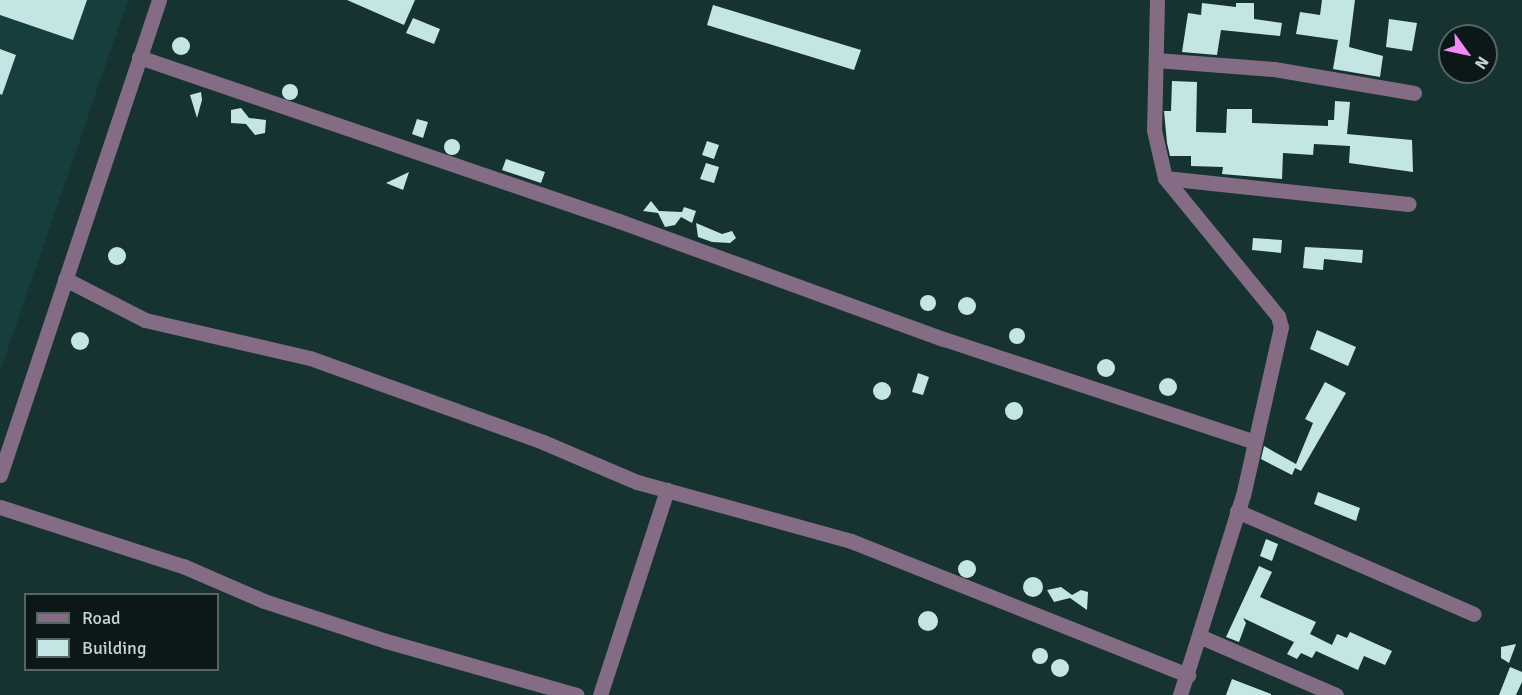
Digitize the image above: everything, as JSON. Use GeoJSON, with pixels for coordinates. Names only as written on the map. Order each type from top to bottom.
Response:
{"type":"FeatureCollection","features":[{"type":"Feature","properties":{"kind":"street"},"geometry":{"type":"LineString","coordinates":[[0,475],[159,0]]}},
{"type":"Feature","properties":{"kind":"street"},"geometry":{"type":"LineString","coordinates":[[1157,0],[1154,130],[1165,178],[1278,316],[1280,338],[1237,511],[1180,695]]}},
{"type":"Feature","properties":{"kind":"street"},"geometry":{"type":"LineString","coordinates":[[140,57],[608,217],[944,339],[1253,441]]}},
{"type":"Feature","properties":{"kind":"street"},"geometry":{"type":"LineString","coordinates":[[1156,60],[1274,69],[1414,93]]}},
{"type":"Feature","properties":{"kind":"street"},"geometry":{"type":"LineString","coordinates":[[1165,178],[1409,204]]}},
{"type":"Feature","properties":{"kind":"street"},"geometry":{"type":"LineString","coordinates":[[65,279],[145,320],[310,358],[667,490],[851,541],[1188,675]]}},
{"type":"Feature","properties":{"kind":"street"},"geometry":{"type":"LineString","coordinates":[[600,695],[667,490]]}},
{"type":"Feature","properties":{"kind":"street"},"geometry":{"type":"LineString","coordinates":[[0,507],[183,566],[264,601],[375,638],[578,695]]}},
{"type":"Feature","properties":{"kind":"street"},"geometry":{"type":"LineString","coordinates":[[1237,511],[1474,614]]}},
{"type":"Feature","properties":{"kind":"street"},"geometry":{"type":"LineString","coordinates":[[1199,636],[1336,695]]}},
{"type":"Feature","properties":{"kind":"shaded area"},"geometry":{"type":"Polygon","coordinates":[[[0,0],[128,0],[0,372],[0,0]]]}},
{"type":"Feature","properties":{"kind":"building"},"geometry":{"type":"Polygon","coordinates":[[[0,0],[87,0],[73,40],[0,15],[0,0]]]}},
{"type":"Feature","properties":{"kind":"building"},"geometry":{"type":"Polygon","coordinates":[[[347,0],[415,0],[404,25],[347,0]]]}},
{"type":"Feature","properties":{"kind":"building"},"geometry":{"type":"Polygon","coordinates":[[[1322,0],[1355,0],[1349,47],[1383,56],[1380,77],[1333,69],[1338,40],[1296,34],[1300,12],[1320,15],[1322,0]]]}},
{"type":"Feature","properties":{"kind":"building"},"geometry":{"type":"Polygon","coordinates":[[[1202,3],[1236,7],[1236,3],[1254,3],[1254,19],[1282,23],[1280,36],[1221,30],[1217,55],[1182,52],[1188,13],[1201,15],[1202,3]]]}},
{"type":"Feature","properties":{"kind":"building"},"geometry":{"type":"Polygon","coordinates":[[[713,5],[861,50],[854,70],[707,25],[713,5]]]}},
{"type":"Feature","properties":{"kind":"building"},"geometry":{"type":"Polygon","coordinates":[[[413,18],[440,29],[434,44],[406,33],[413,18]]]}},
{"type":"Feature","properties":{"kind":"building"},"geometry":{"type":"Polygon","coordinates":[[[1389,19],[1417,23],[1412,51],[1386,47],[1389,19]]]}},
{"type":"Feature","properties":{"kind":"building"},"geometry":{"type":"Polygon","coordinates":[[[177,37],[185,37],[190,42],[188,53],[177,55],[172,50],[172,42],[177,37]]]}},
{"type":"Feature","properties":{"kind":"building"},"geometry":{"type":"Polygon","coordinates":[[[0,49],[16,55],[2,95],[0,94],[0,49]]]}},
{"type":"Feature","properties":{"kind":"building"},"geometry":{"type":"Polygon","coordinates":[[[1172,81],[1197,82],[1196,132],[1226,133],[1227,109],[1252,109],[1252,123],[1328,126],[1328,120],[1334,120],[1335,101],[1350,102],[1347,134],[1412,140],[1413,172],[1349,163],[1350,146],[1314,144],[1313,155],[1283,153],[1282,179],[1222,174],[1223,167],[1191,166],[1191,156],[1170,156],[1167,143],[1164,111],[1171,111],[1172,81]]]}},
{"type":"Feature","properties":{"kind":"building"},"geometry":{"type":"Polygon","coordinates":[[[287,84],[293,84],[298,92],[296,98],[287,100],[282,95],[282,89],[287,84]]]}},
{"type":"Feature","properties":{"kind":"building"},"geometry":{"type":"Polygon","coordinates":[[[201,92],[202,100],[197,118],[190,95],[201,92]]]}},
{"type":"Feature","properties":{"kind":"building"},"geometry":{"type":"Polygon","coordinates":[[[241,108],[249,118],[266,120],[265,133],[255,135],[246,124],[231,123],[231,110],[241,108]]]}},
{"type":"Feature","properties":{"kind":"building"},"geometry":{"type":"Polygon","coordinates":[[[417,119],[428,122],[423,138],[412,134],[417,119]]]}},
{"type":"Feature","properties":{"kind":"building"},"geometry":{"type":"Polygon","coordinates":[[[449,139],[455,139],[460,147],[458,153],[449,155],[444,150],[444,144],[449,139]]]}},
{"type":"Feature","properties":{"kind":"building"},"geometry":{"type":"Polygon","coordinates":[[[707,141],[719,145],[714,159],[702,155],[707,141]]]}},
{"type":"Feature","properties":{"kind":"building"},"geometry":{"type":"Polygon","coordinates":[[[506,159],[545,172],[541,183],[502,170],[506,159]]]}},
{"type":"Feature","properties":{"kind":"building"},"geometry":{"type":"Polygon","coordinates":[[[706,163],[719,167],[714,183],[700,179],[706,163]]]}},
{"type":"Feature","properties":{"kind":"building"},"geometry":{"type":"Polygon","coordinates":[[[409,172],[403,190],[386,183],[409,172]]]}},
{"type":"Feature","properties":{"kind":"building"},"geometry":{"type":"Polygon","coordinates":[[[651,201],[659,211],[682,212],[684,207],[696,211],[692,223],[681,217],[675,225],[665,227],[658,213],[643,211],[651,201]]]}},
{"type":"Feature","properties":{"kind":"building"},"geometry":{"type":"Polygon","coordinates":[[[696,223],[722,234],[732,231],[736,238],[730,243],[712,242],[698,237],[696,223]]]}},
{"type":"Feature","properties":{"kind":"building"},"geometry":{"type":"Polygon","coordinates":[[[1253,238],[1282,240],[1281,253],[1252,250],[1253,238]]]}},
{"type":"Feature","properties":{"kind":"building"},"geometry":{"type":"Polygon","coordinates":[[[113,247],[121,247],[126,252],[124,263],[113,265],[108,260],[108,252],[113,247]]]}},
{"type":"Feature","properties":{"kind":"building"},"geometry":{"type":"Polygon","coordinates":[[[1305,247],[1363,250],[1362,263],[1324,259],[1323,270],[1303,268],[1305,247]]]}},
{"type":"Feature","properties":{"kind":"building"},"geometry":{"type":"Polygon","coordinates":[[[925,295],[931,295],[936,303],[934,309],[925,311],[920,306],[920,300],[925,295]]]}},
{"type":"Feature","properties":{"kind":"building"},"geometry":{"type":"Polygon","coordinates":[[[963,297],[971,297],[976,302],[974,313],[963,315],[958,310],[958,302],[963,297]]]}},
{"type":"Feature","properties":{"kind":"building"},"geometry":{"type":"Polygon","coordinates":[[[1014,328],[1020,328],[1025,336],[1023,342],[1014,344],[1009,339],[1009,333],[1014,328]]]}},
{"type":"Feature","properties":{"kind":"building"},"geometry":{"type":"Polygon","coordinates":[[[1317,330],[1356,347],[1348,366],[1310,349],[1317,330]]]}},
{"type":"Feature","properties":{"kind":"building"},"geometry":{"type":"Polygon","coordinates":[[[76,332],[84,332],[89,337],[87,348],[76,350],[71,345],[71,337],[76,332]]]}},
{"type":"Feature","properties":{"kind":"building"},"geometry":{"type":"Polygon","coordinates":[[[1102,359],[1110,359],[1115,364],[1113,375],[1102,377],[1097,372],[1097,364],[1102,359]]]}},
{"type":"Feature","properties":{"kind":"building"},"geometry":{"type":"Polygon","coordinates":[[[918,373],[929,377],[923,395],[912,392],[918,373]]]}},
{"type":"Feature","properties":{"kind":"building"},"geometry":{"type":"Polygon","coordinates":[[[1164,378],[1172,378],[1177,383],[1175,394],[1164,396],[1159,391],[1159,383],[1164,378]]]}},
{"type":"Feature","properties":{"kind":"building"},"geometry":{"type":"Polygon","coordinates":[[[878,382],[886,382],[891,387],[889,398],[878,400],[873,395],[873,387],[878,382]]]}},
{"type":"Feature","properties":{"kind":"building"},"geometry":{"type":"Polygon","coordinates":[[[1325,382],[1346,393],[1301,471],[1295,468],[1292,475],[1261,459],[1264,446],[1296,464],[1313,423],[1305,419],[1325,382]]]}},
{"type":"Feature","properties":{"kind":"building"},"geometry":{"type":"Polygon","coordinates":[[[1010,402],[1018,402],[1023,407],[1021,418],[1010,420],[1005,415],[1005,407],[1010,402]]]}},
{"type":"Feature","properties":{"kind":"building"},"geometry":{"type":"Polygon","coordinates":[[[1318,492],[1360,508],[1356,521],[1314,504],[1318,492]]]}},
{"type":"Feature","properties":{"kind":"building"},"geometry":{"type":"Polygon","coordinates":[[[1266,539],[1278,544],[1272,561],[1260,556],[1266,539]]]}},
{"type":"Feature","properties":{"kind":"building"},"geometry":{"type":"Polygon","coordinates":[[[967,560],[973,563],[976,569],[973,575],[967,578],[961,575],[958,569],[961,563],[967,560]]]}},
{"type":"Feature","properties":{"kind":"building"},"geometry":{"type":"Polygon","coordinates":[[[1259,566],[1272,572],[1260,597],[1316,622],[1310,634],[1332,645],[1337,634],[1347,638],[1350,632],[1392,651],[1385,665],[1364,656],[1358,670],[1316,651],[1312,658],[1301,653],[1297,659],[1287,654],[1294,642],[1243,618],[1246,623],[1239,642],[1226,637],[1259,566]]]}},
{"type":"Feature","properties":{"kind":"building"},"geometry":{"type":"Polygon","coordinates":[[[1033,577],[1040,580],[1043,587],[1040,594],[1033,597],[1026,594],[1023,587],[1026,580],[1033,577]]]}},
{"type":"Feature","properties":{"kind":"building"},"geometry":{"type":"Polygon","coordinates":[[[1061,587],[1072,595],[1081,590],[1088,592],[1087,610],[1070,598],[1054,602],[1047,590],[1061,587]]]}},
{"type":"Feature","properties":{"kind":"building"},"geometry":{"type":"Polygon","coordinates":[[[928,611],[935,614],[938,621],[935,628],[928,631],[921,628],[918,621],[921,614],[928,611]]]}},
{"type":"Feature","properties":{"kind":"building"},"geometry":{"type":"Polygon","coordinates":[[[1516,644],[1509,663],[1501,658],[1501,647],[1516,644]]]}},
{"type":"Feature","properties":{"kind":"building"},"geometry":{"type":"Polygon","coordinates":[[[1037,648],[1043,648],[1048,656],[1046,662],[1037,664],[1032,659],[1032,653],[1037,648]]]}},
{"type":"Feature","properties":{"kind":"building"},"geometry":{"type":"Polygon","coordinates":[[[1060,659],[1066,662],[1069,668],[1066,674],[1060,677],[1054,674],[1051,668],[1054,662],[1060,659]]]}},
{"type":"Feature","properties":{"kind":"building"},"geometry":{"type":"Polygon","coordinates":[[[1510,667],[1522,672],[1522,682],[1516,695],[1499,695],[1510,667]]]}},
{"type":"Feature","properties":{"kind":"building"},"geometry":{"type":"Polygon","coordinates":[[[1232,679],[1271,694],[1271,695],[1226,695],[1232,679]]]}}]}
